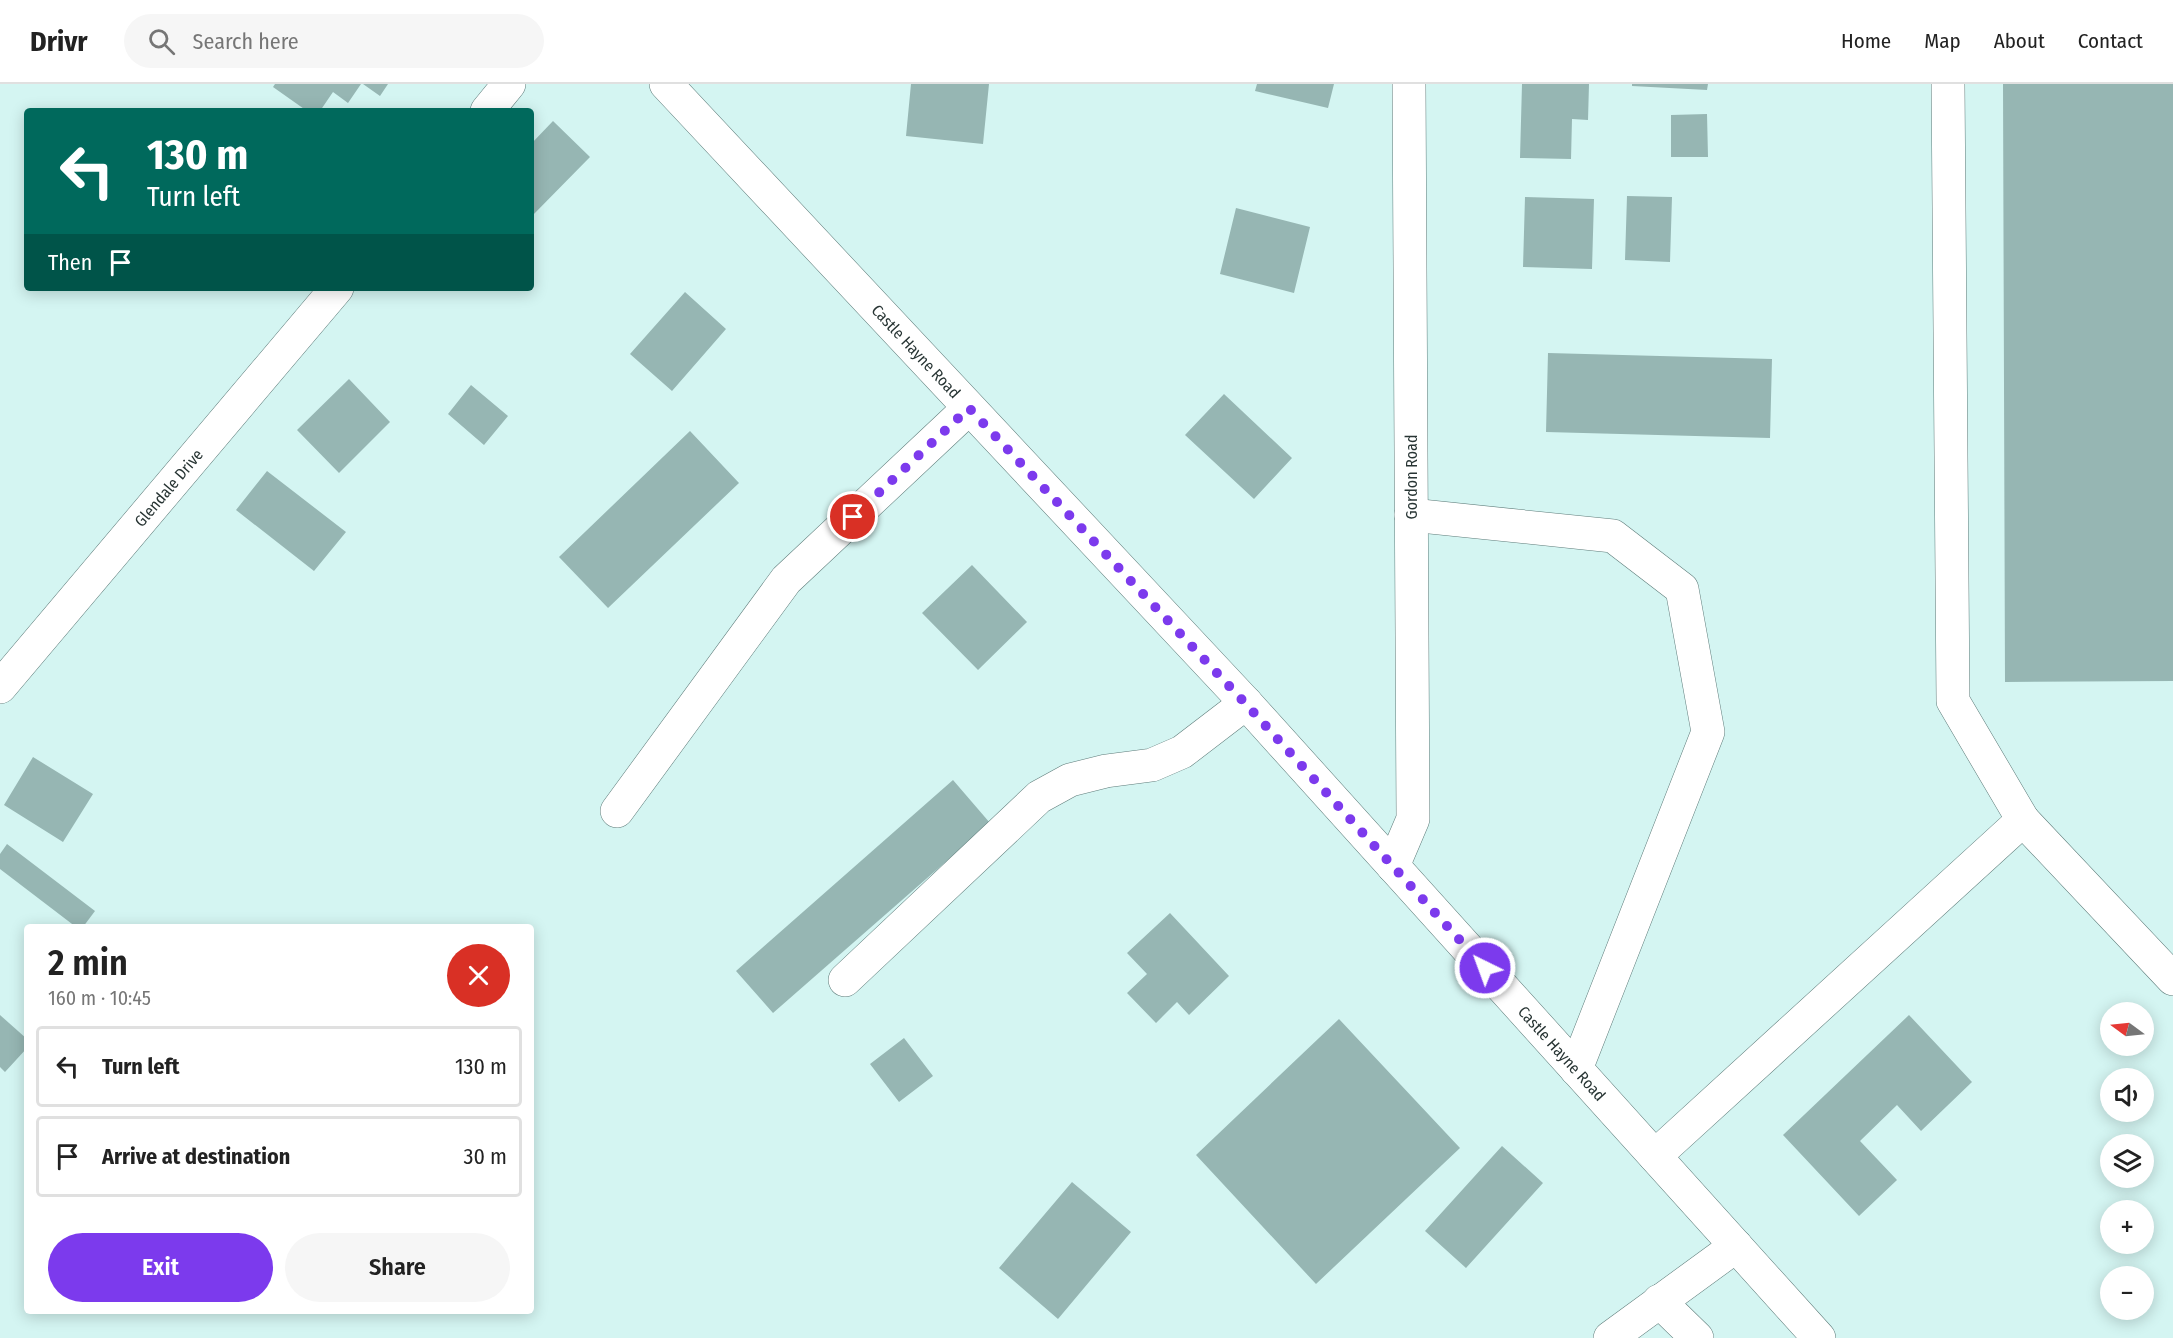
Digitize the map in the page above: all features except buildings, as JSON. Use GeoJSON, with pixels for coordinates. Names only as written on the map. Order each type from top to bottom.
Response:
{"type":"FeatureCollection","features":[{"type":"Feature","properties":{"kind":"main road"},"geometry":{"type":"LineString","coordinates":[[489,108],[509,84]]}},
{"type":"Feature","properties":{"kind":"main road","name":"Castle Hayne Road"},"geometry":{"type":"LineString","coordinates":[[666,84],[1245,703],[1736,1246],[1806,1334]]}},
{"type":"Feature","properties":{"kind":"main road","name":"Gordon Road"},"geometry":{"type":"LineString","coordinates":[[1393,866],[1413,819],[1409,84]]}},
{"type":"Feature","properties":{"kind":"main road"},"geometry":{"type":"LineString","coordinates":[[1948,84],[1953,701],[2023,820],[2173,979]]}},
{"type":"Feature","properties":{"kind":"main road","name":"Glendale Drive"},"geometry":{"type":"LineString","coordinates":[[0,687],[334,291]]}},
{"type":"Feature","properties":{"kind":"main road"},"geometry":{"type":"LineString","coordinates":[[616,811],[786,580],[969,408]]}},
{"type":"Feature","properties":{"kind":"main road"},"geometry":{"type":"LineString","coordinates":[[1411,515],[1612,536],[1682,589],[1708,732],[1576,1069]]}},
{"type":"Feature","properties":{"kind":"main road"},"geometry":{"type":"LineString","coordinates":[[845,980],[1039,797],[1070,780],[1106,771],[1152,765],[1182,752],[1245,703]]}},
{"type":"Feature","properties":{"kind":"main road"},"geometry":{"type":"LineString","coordinates":[[1655,1156],[2023,820]]}},
{"type":"Feature","properties":{"kind":"main road"},"geometry":{"type":"LineString","coordinates":[[1610,1338],[1736,1246]]}},
{"type":"Feature","properties":{"kind":"main road"},"geometry":{"type":"LineString","coordinates":[[1659,1301],[1697,1338]]}},
{"type":"Feature","properties":{"kind":"route"},"geometry":{"type":"LineString","coordinates":[[853,517],[969,408],[1245,703],[1485,968]]}}]}
